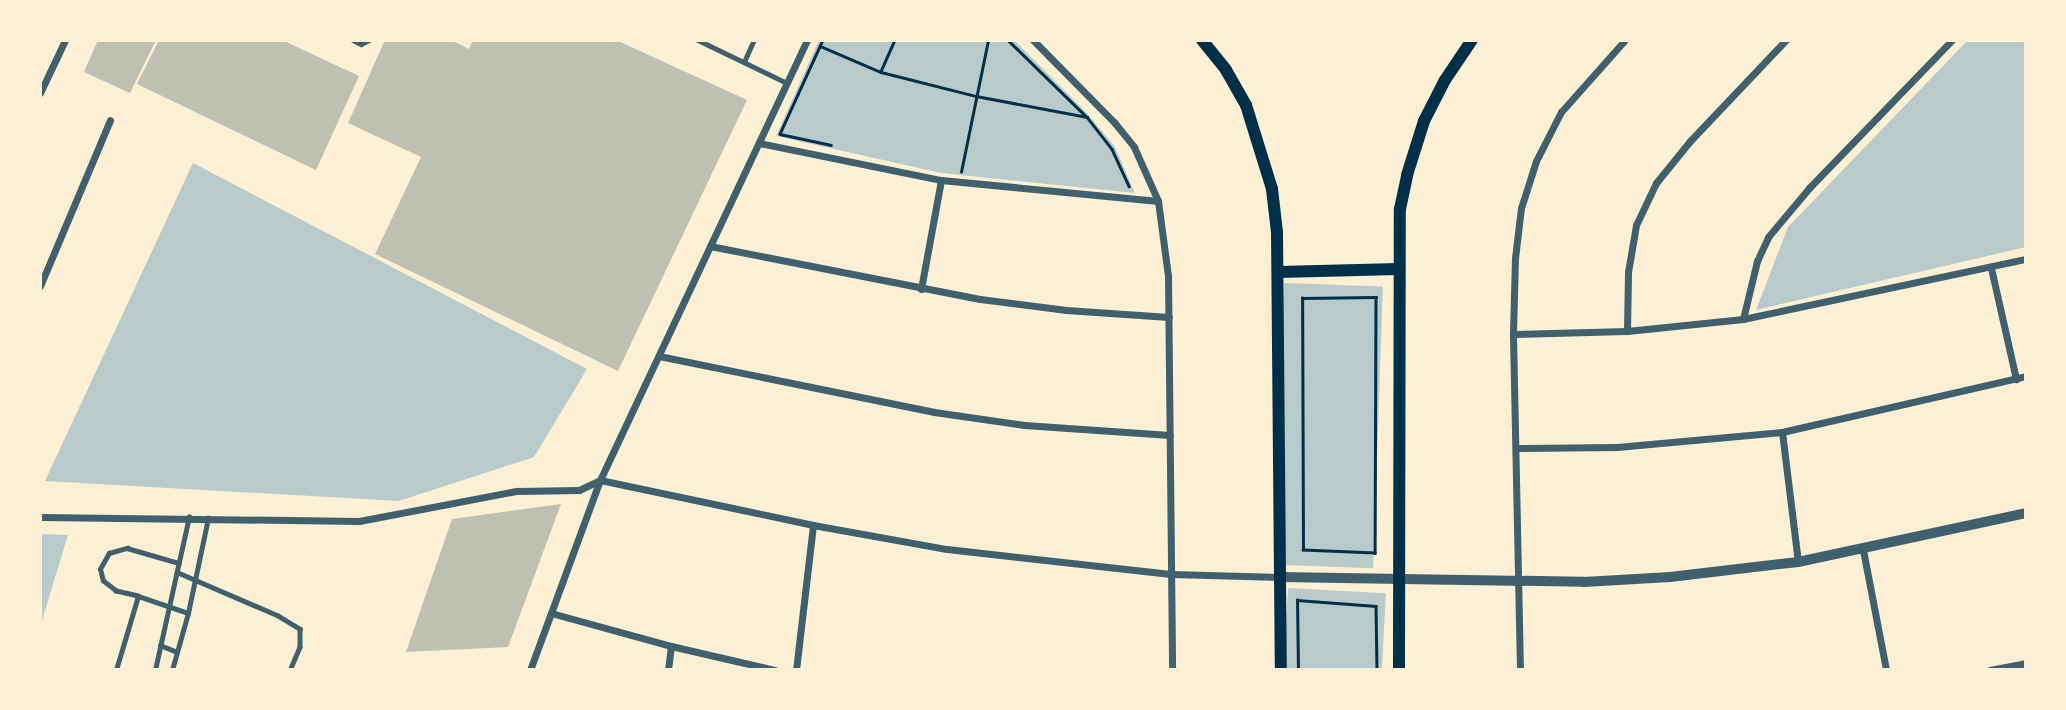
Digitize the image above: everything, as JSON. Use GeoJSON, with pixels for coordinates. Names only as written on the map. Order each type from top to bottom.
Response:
{"type":"FeatureCollection","features":[{"type":"Feature","properties":{"kind":"main road"},"geometry":{"type":"LineString","coordinates":[[1202,40],[1226,70],[1246,105],[1272,189],[1279,272],[1281,670]]}},
{"type":"Feature","properties":{"kind":"main road"},"geometry":{"type":"LineString","coordinates":[[1399,670],[1400,209],[1417,142],[1445,80],[1472,40]]}},
{"type":"Feature","properties":{"kind":"main road"},"geometry":{"type":"LineString","coordinates":[[1279,272],[1398,269]]}},
{"type":"Feature","properties":{"kind":"street"},"geometry":{"type":"LineString","coordinates":[[40,93],[42,83],[65,40]]}},
{"type":"Feature","properties":{"kind":"street"},"geometry":{"type":"LineString","coordinates":[[530,670],[600,480],[807,40]]}},
{"type":"Feature","properties":{"kind":"street"},"geometry":{"type":"LineString","coordinates":[[1032,40],[1121,130],[1147,171],[1158,201],[1168,276],[1172,670]]}},
{"type":"Feature","properties":{"kind":"street"},"geometry":{"type":"LineString","coordinates":[[1520,670],[1513,334],[1515,258],[1521,208],[1536,161],[1561,112],[1625,40]]}},
{"type":"Feature","properties":{"kind":"street"},"geometry":{"type":"LineString","coordinates":[[1627,331],[1628,272],[1636,225],[1656,183],[1690,141],[1786,40]]}},
{"type":"Feature","properties":{"kind":"street"},"geometry":{"type":"LineString","coordinates":[[1743,319],[1757,261],[1768,237],[1809,188],[1952,40]]}},
{"type":"Feature","properties":{"kind":"street"},"geometry":{"type":"LineString","coordinates":[[40,286],[110,120]]}},
{"type":"Feature","properties":{"kind":"street"},"geometry":{"type":"LineString","coordinates":[[759,144],[941,180],[1158,201]]}},
{"type":"Feature","properties":{"kind":"street"},"geometry":{"type":"LineString","coordinates":[[921,289],[941,180]]}},
{"type":"Feature","properties":{"kind":"street"},"geometry":{"type":"LineString","coordinates":[[710,246],[921,289],[1066,310],[1169,317]]}},
{"type":"Feature","properties":{"kind":"street"},"geometry":{"type":"LineString","coordinates":[[1513,334],[1627,331],[1743,319],[2026,259]]}},
{"type":"Feature","properties":{"kind":"street"},"geometry":{"type":"LineString","coordinates":[[1991,268],[2016,379]]}},
{"type":"Feature","properties":{"kind":"street"},"geometry":{"type":"LineString","coordinates":[[659,356],[934,412],[1024,425],[1170,435]]}},
{"type":"Feature","properties":{"kind":"street"},"geometry":{"type":"LineString","coordinates":[[1517,448],[1617,447],[1782,432],[2026,376]]}},
{"type":"Feature","properties":{"kind":"street"},"geometry":{"type":"LineString","coordinates":[[1782,432],[1798,562]]}},
{"type":"Feature","properties":{"kind":"street"},"geometry":{"type":"LineString","coordinates":[[40,517],[209,517],[359,521],[517,491],[579,490],[600,480],[813,525],[947,549],[1171,574],[1400,581],[1584,582],[1658,578],[1798,562],[2026,513]]}},
{"type":"Feature","properties":{"kind":"street"},"geometry":{"type":"LineString","coordinates":[[796,670],[813,525]]}},
{"type":"Feature","properties":{"kind":"street"},"geometry":{"type":"LineString","coordinates":[[1863,550],[1886,670]]}},
{"type":"Feature","properties":{"kind":"street"},"geometry":{"type":"LineString","coordinates":[[551,612],[671,646],[775,670]]}},
{"type":"Feature","properties":{"kind":"street"},"geometry":{"type":"LineString","coordinates":[[668,670],[671,646]]}},
{"type":"Feature","properties":{"kind":"street"},"geometry":{"type":"LineString","coordinates":[[1990,670],[2026,663]]}},
{"type":"Feature","properties":{"kind":"lane"},"geometry":{"type":"LineString","coordinates":[[353,40],[361,44],[369,40]]}},
{"type":"Feature","properties":{"kind":"lane"},"geometry":{"type":"LineString","coordinates":[[698,40],[788,83]]}},
{"type":"Feature","properties":{"kind":"lane"},"geometry":{"type":"LineString","coordinates":[[744,62],[754,40]]}},
{"type":"Feature","properties":{"kind":"lane"},"geometry":{"type":"LineString","coordinates":[[155,670],[190,517]]}},
{"type":"Feature","properties":{"kind":"lane"},"geometry":{"type":"LineString","coordinates":[[172,670],[188,613],[209,517]]}},
{"type":"Feature","properties":{"kind":"lane"},"geometry":{"type":"LineString","coordinates":[[179,563],[128,548],[109,553],[100,569],[103,581],[116,591],[170,604],[188,613]]}},
{"type":"Feature","properties":{"kind":"lane"},"geometry":{"type":"LineString","coordinates":[[177,572],[277,615],[300,629],[300,647],[289,670]]}},
{"type":"Feature","properties":{"kind":"lane"},"geometry":{"type":"LineString","coordinates":[[116,670],[138,596]]}},
{"type":"Feature","properties":{"kind":"lane"},"geometry":{"type":"LineString","coordinates":[[160,645],[177,652]]}},
{"type":"Feature","properties":{"kind":"path"},"geometry":{"type":"LineString","coordinates":[[823,40],[780,134],[834,146]]}},
{"type":"Feature","properties":{"kind":"path"},"geometry":{"type":"LineString","coordinates":[[881,72],[895,40]]}},
{"type":"Feature","properties":{"kind":"path"},"geometry":{"type":"LineString","coordinates":[[961,172],[988,40]]}},
{"type":"Feature","properties":{"kind":"path"},"geometry":{"type":"LineString","coordinates":[[1008,40],[1087,117],[1112,149],[1130,190],[1117,188]]}},
{"type":"Feature","properties":{"kind":"path"},"geometry":{"type":"LineString","coordinates":[[820,46],[881,72],[976,96],[1087,117]]}},
{"type":"Feature","properties":{"kind":"path"},"geometry":{"type":"LineString","coordinates":[[951,171],[974,173]]}},
{"type":"Feature","properties":{"kind":"path"},"geometry":{"type":"LineString","coordinates":[[1376,297],[1375,553],[1303,550],[1302,298],[1376,297]]}},
{"type":"Feature","properties":{"kind":"path"},"geometry":{"type":"LineString","coordinates":[[1298,670],[1297,600],[1376,606],[1377,670]]}},
{"type":"Feature","properties":{"kind":"shaded area"},"geometry":{"type":"Polygon","coordinates":[[[819,40],[1014,40],[1085,111],[1115,147],[1135,193],[941,173],[776,136],[819,40]]]}},
{"type":"Feature","properties":{"kind":"shaded area"},"geometry":{"type":"Polygon","coordinates":[[[1968,40],[2026,40],[2026,247],[1756,310],[1788,227],[1968,40]]]}},
{"type":"Feature","properties":{"kind":"shaded area"},"geometry":{"type":"Polygon","coordinates":[[[193,163],[587,369],[534,457],[399,501],[45,481],[193,163]]]}},
{"type":"Feature","properties":{"kind":"shaded area"},"geometry":{"type":"Polygon","coordinates":[[[1284,283],[1383,286],[1373,568],[1274,565],[1284,283]]]}},
{"type":"Feature","properties":{"kind":"shaded area"},"geometry":{"type":"Polygon","coordinates":[[[40,534],[68,535],[40,627],[40,534]]]}},
{"type":"Feature","properties":{"kind":"shaded area"},"geometry":{"type":"Polygon","coordinates":[[[1288,588],[1386,593],[1382,670],[1284,670],[1288,588]]]}},
{"type":"Feature","properties":{"kind":"building"},"geometry":{"type":"Polygon","coordinates":[[[98,40],[156,40],[130,93],[84,72],[98,40]]]}},
{"type":"Feature","properties":{"kind":"building"},"geometry":{"type":"Polygon","coordinates":[[[159,40],[282,40],[359,76],[316,170],[137,84],[159,40]]]}},
{"type":"Feature","properties":{"kind":"building"},"geometry":{"type":"Polygon","coordinates":[[[385,40],[451,40],[469,49],[473,40],[616,40],[747,100],[618,371],[375,254],[421,157],[348,123],[385,40]]]}},
{"type":"Feature","properties":{"kind":"building"},"geometry":{"type":"Polygon","coordinates":[[[561,504],[508,647],[406,652],[452,519],[561,504]]]}}]}
